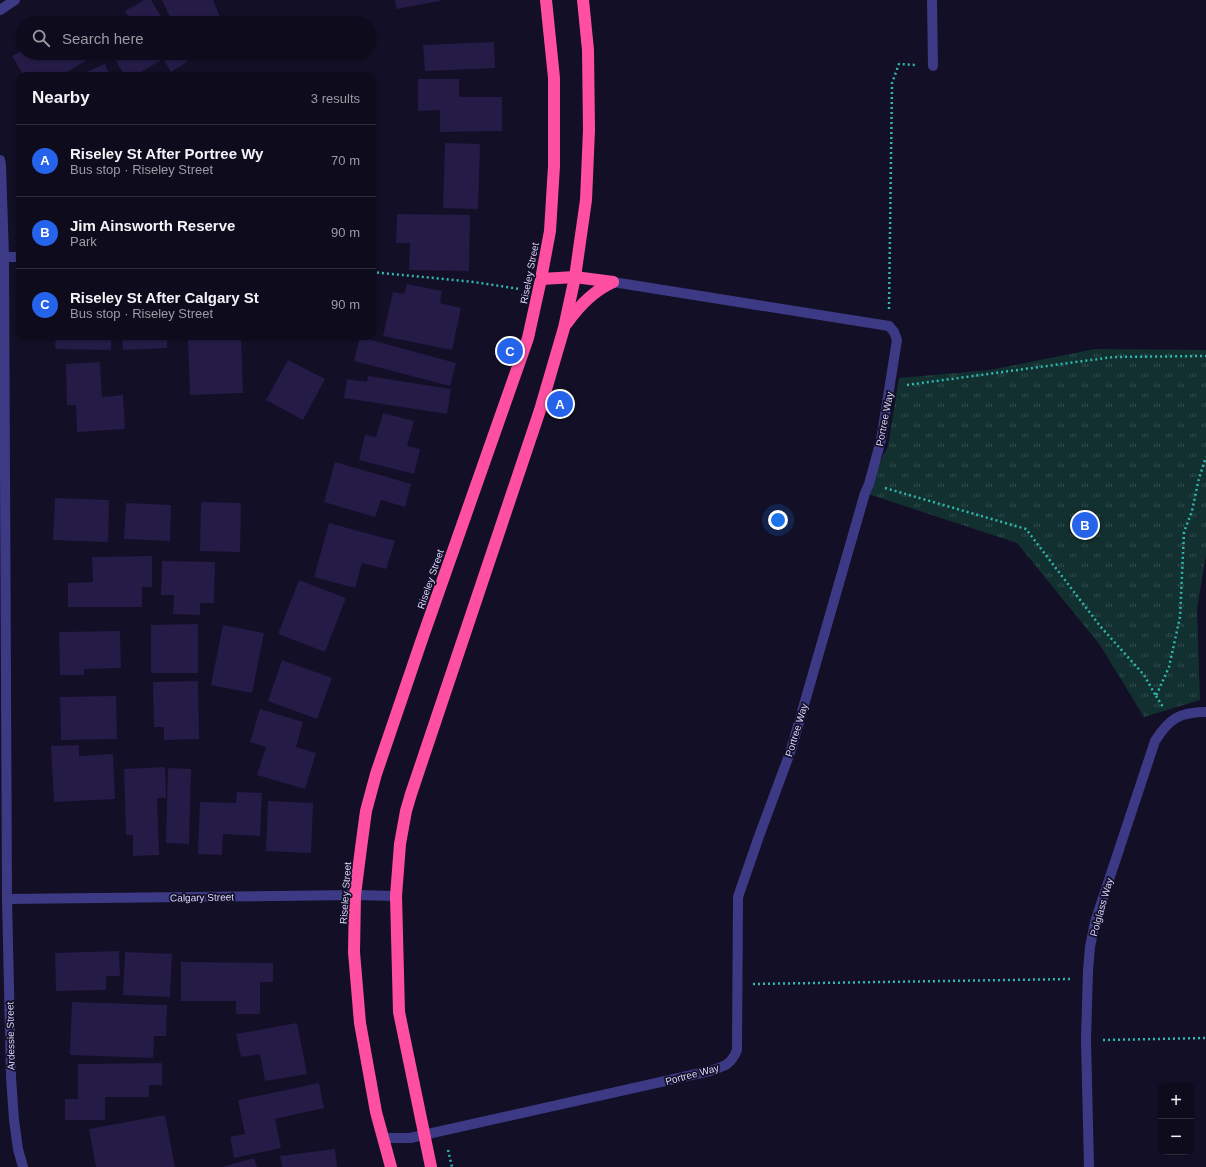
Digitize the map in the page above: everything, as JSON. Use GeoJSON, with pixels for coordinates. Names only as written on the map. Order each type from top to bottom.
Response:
{"type":"FeatureCollection","features":[{"type":"Feature","properties":{"kind":"highway","name":"Riseley Street"},"geometry":{"type":"LineString","coordinates":[[391,1167],[376,1112],[360,1023],[354,952],[355,895],[366,811],[376,774],[421,642],[528,338],[550,231],[554,166],[554,78],[546,0]]}},
{"type":"Feature","properties":{"kind":"highway"},"geometry":{"type":"LineString","coordinates":[[431,1167],[399,1012],[396,896],[400,844],[406,810],[538,417],[564,328],[575,277],[586,200],[589,130],[588,50],[583,0]]}},
{"type":"Feature","properties":{"kind":"highway"},"geometry":{"type":"LineString","coordinates":[[541,279],[575,277],[613,282]]}},
{"type":"Feature","properties":{"kind":"highway"},"geometry":{"type":"LineString","coordinates":[[564,328],[586,300],[600,288],[613,282]]}},
{"type":"Feature","properties":{"kind":"street"},"geometry":{"type":"LineString","coordinates":[[0,10],[16,0]]}},
{"type":"Feature","properties":{"kind":"street"},"geometry":{"type":"LineString","coordinates":[[932,0],[933,66]]}},
{"type":"Feature","properties":{"kind":"street","name":"Ardessie Street"},"geometry":{"type":"LineString","coordinates":[[0,160],[2,165],[4,257],[7,899],[11,1077],[14,1120],[18,1149],[23,1167]]}},
{"type":"Feature","properties":{"kind":"street"},"geometry":{"type":"LineString","coordinates":[[4,257],[16,257]]}},
{"type":"Feature","properties":{"kind":"street"},"geometry":{"type":"LineString","coordinates":[[613,282],[889,326]]}},
{"type":"Feature","properties":{"kind":"street","name":"Portree Way"},"geometry":{"type":"LineString","coordinates":[[383,1138],[410,1138],[424,1135],[710,1071],[722,1067],[733,1060],[737,1050],[738,897],[791,750],[865,493],[882,440],[897,340],[894,332],[889,326]]}},
{"type":"Feature","properties":{"kind":"street","name":"Polglass Way"},"geometry":{"type":"LineString","coordinates":[[1089,1167],[1086,1040],[1090,946],[1095,922],[1155,741],[1163,728],[1171,720],[1193,712],[1206,712]]}},
{"type":"Feature","properties":{"kind":"street","name":"Calgary Street"},"geometry":{"type":"LineString","coordinates":[[7,899],[355,895],[396,896]]}},
{"type":"Feature","properties":{"kind":"path"},"geometry":{"type":"LineString","coordinates":[[889,326],[892,83],[899,64],[933,66]]}},
{"type":"Feature","properties":{"kind":"path"},"geometry":{"type":"LineString","coordinates":[[376,272],[474,282],[522,289]]}},
{"type":"Feature","properties":{"kind":"path"},"geometry":{"type":"LineString","coordinates":[[890,387],[1113,358],[1206,356]]}},
{"type":"Feature","properties":{"kind":"path"},"geometry":{"type":"LineString","coordinates":[[869,484],[934,501],[1026,529],[1100,626],[1144,675],[1156,696],[1169,667],[1180,617],[1184,532],[1192,511],[1199,478],[1206,457]]}},
{"type":"Feature","properties":{"kind":"path"},"geometry":{"type":"LineString","coordinates":[[738,984],[1088,979]]}},
{"type":"Feature","properties":{"kind":"path"},"geometry":{"type":"LineString","coordinates":[[1086,1040],[1206,1038]]}},
{"type":"Feature","properties":{"kind":"green space"},"geometry":{"type":"Polygon","coordinates":[[[1095,349],[1206,350],[1206,555],[1197,609],[1200,700],[1144,717],[1100,645],[1017,543],[865,493],[888,446],[899,378],[990,370],[1095,349]]]}},
{"type":"Feature","properties":{"kind":"building"},"geometry":{"type":"Polygon","coordinates":[[[144,0],[151,0],[161,16],[128,16],[125,11],[144,0]]]}},
{"type":"Feature","properties":{"kind":"building"},"geometry":{"type":"Polygon","coordinates":[[[162,0],[213,0],[220,16],[170,16],[162,0]]]}},
{"type":"Feature","properties":{"kind":"building"},"geometry":{"type":"Polygon","coordinates":[[[395,0],[440,0],[440,1],[396,9],[395,0]]]}},
{"type":"Feature","properties":{"kind":"building"},"geometry":{"type":"Polygon","coordinates":[[[494,42],[495,68],[425,71],[423,45],[494,42]]]}},
{"type":"Feature","properties":{"kind":"building"},"geometry":{"type":"Polygon","coordinates":[[[16,54],[16,60],[87,60],[67,72],[22,72],[12,56],[16,54]]]}},
{"type":"Feature","properties":{"kind":"building"},"geometry":{"type":"Polygon","coordinates":[[[115,60],[161,60],[141,72],[123,72],[115,60]]]}},
{"type":"Feature","properties":{"kind":"building"},"geometry":{"type":"Polygon","coordinates":[[[164,60],[187,60],[188,61],[171,72],[164,60]]]}},
{"type":"Feature","properties":{"kind":"building"},"geometry":{"type":"Polygon","coordinates":[[[105,64],[108,72],[86,72],[105,64]]]}},
{"type":"Feature","properties":{"kind":"building"},"geometry":{"type":"Polygon","coordinates":[[[418,79],[459,79],[459,97],[502,97],[502,131],[440,132],[440,110],[418,111],[418,79]]]}},
{"type":"Feature","properties":{"kind":"building"},"geometry":{"type":"Polygon","coordinates":[[[445,143],[480,144],[478,209],[443,208],[445,143]]]}},
{"type":"Feature","properties":{"kind":"building"},"geometry":{"type":"Polygon","coordinates":[[[397,214],[470,215],[469,271],[409,270],[410,243],[396,243],[397,214]]]}},
{"type":"Feature","properties":{"kind":"building"},"geometry":{"type":"Polygon","coordinates":[[[407,284],[442,291],[440,303],[461,308],[452,350],[383,336],[393,292],[404,294],[407,284]]]}},
{"type":"Feature","properties":{"kind":"building"},"geometry":{"type":"Polygon","coordinates":[[[56,340],[111,340],[111,350],[55,349],[56,340]]]}},
{"type":"Feature","properties":{"kind":"building"},"geometry":{"type":"Polygon","coordinates":[[[122,340],[167,340],[167,348],[123,350],[122,340]]]}},
{"type":"Feature","properties":{"kind":"building"},"geometry":{"type":"Polygon","coordinates":[[[188,340],[241,340],[243,393],[190,395],[188,340]]]}},
{"type":"Feature","properties":{"kind":"building"},"geometry":{"type":"Polygon","coordinates":[[[359,340],[371,340],[456,363],[450,386],[354,361],[359,340]]]}},
{"type":"Feature","properties":{"kind":"building"},"geometry":{"type":"Polygon","coordinates":[[[288,360],[325,379],[303,420],[266,400],[288,360]]]}},
{"type":"Feature","properties":{"kind":"building"},"geometry":{"type":"Polygon","coordinates":[[[100,362],[102,397],[123,395],[125,429],[77,432],[76,405],[67,405],[66,364],[100,362]]]}},
{"type":"Feature","properties":{"kind":"building"},"geometry":{"type":"Polygon","coordinates":[[[368,376],[451,389],[447,414],[344,398],[347,379],[367,382],[368,376]]]}},
{"type":"Feature","properties":{"kind":"building"},"geometry":{"type":"Polygon","coordinates":[[[383,413],[414,421],[407,446],[420,449],[414,474],[359,460],[365,435],[376,437],[383,413]]]}},
{"type":"Feature","properties":{"kind":"building"},"geometry":{"type":"Polygon","coordinates":[[[335,462],[411,484],[405,507],[381,500],[375,517],[324,502],[335,462]]]}},
{"type":"Feature","properties":{"kind":"building"},"geometry":{"type":"Polygon","coordinates":[[[55,498],[109,500],[108,542],[53,540],[55,498]]]}},
{"type":"Feature","properties":{"kind":"building"},"geometry":{"type":"Polygon","coordinates":[[[201,502],[241,503],[240,552],[200,551],[201,502]]]}},
{"type":"Feature","properties":{"kind":"building"},"geometry":{"type":"Polygon","coordinates":[[[126,503],[171,505],[170,541],[124,539],[126,503]]]}},
{"type":"Feature","properties":{"kind":"building"},"geometry":{"type":"Polygon","coordinates":[[[329,523],[395,541],[386,569],[362,563],[355,588],[314,577],[329,523]]]}},
{"type":"Feature","properties":{"kind":"building"},"geometry":{"type":"Polygon","coordinates":[[[152,556],[152,587],[142,587],[142,607],[68,607],[68,583],[93,582],[92,557],[152,556]]]}},
{"type":"Feature","properties":{"kind":"building"},"geometry":{"type":"Polygon","coordinates":[[[162,561],[215,562],[214,603],[200,603],[200,615],[173,614],[174,595],[161,595],[162,561]]]}},
{"type":"Feature","properties":{"kind":"building"},"geometry":{"type":"Polygon","coordinates":[[[299,580],[346,598],[325,652],[278,634],[299,580]]]}},
{"type":"Feature","properties":{"kind":"building"},"geometry":{"type":"Polygon","coordinates":[[[198,624],[198,673],[151,673],[151,625],[198,624]]]}},
{"type":"Feature","properties":{"kind":"building"},"geometry":{"type":"Polygon","coordinates":[[[223,625],[264,633],[252,693],[211,685],[223,625]]]}},
{"type":"Feature","properties":{"kind":"building"},"geometry":{"type":"Polygon","coordinates":[[[120,631],[121,668],[84,669],[84,675],[60,675],[59,632],[120,631]]]}},
{"type":"Feature","properties":{"kind":"building"},"geometry":{"type":"Polygon","coordinates":[[[282,660],[332,678],[317,719],[268,701],[282,660]]]}},
{"type":"Feature","properties":{"kind":"building"},"geometry":{"type":"Polygon","coordinates":[[[198,681],[199,739],[164,740],[164,727],[154,727],[153,682],[198,681]]]}},
{"type":"Feature","properties":{"kind":"building"},"geometry":{"type":"Polygon","coordinates":[[[116,696],[117,739],[61,740],[60,697],[116,696]]]}},
{"type":"Feature","properties":{"kind":"building"},"geometry":{"type":"Polygon","coordinates":[[[260,709],[303,722],[296,747],[316,753],[305,789],[257,775],[266,747],[250,742],[260,709]]]}},
{"type":"Feature","properties":{"kind":"building"},"geometry":{"type":"Polygon","coordinates":[[[79,745],[79,756],[113,754],[115,799],[54,802],[51,746],[79,745]]]}},
{"type":"Feature","properties":{"kind":"building"},"geometry":{"type":"Polygon","coordinates":[[[165,767],[166,798],[157,798],[159,855],[133,856],[133,835],[126,835],[124,769],[165,767]]]}},
{"type":"Feature","properties":{"kind":"building"},"geometry":{"type":"Polygon","coordinates":[[[168,768],[191,769],[189,844],[166,843],[168,768]]]}},
{"type":"Feature","properties":{"kind":"building"},"geometry":{"type":"Polygon","coordinates":[[[237,792],[262,793],[260,836],[223,834],[222,855],[198,854],[200,802],[236,803],[237,792]]]}},
{"type":"Feature","properties":{"kind":"building"},"geometry":{"type":"Polygon","coordinates":[[[268,801],[313,803],[311,853],[266,851],[268,801]]]}},
{"type":"Feature","properties":{"kind":"building"},"geometry":{"type":"Polygon","coordinates":[[[119,951],[120,976],[106,976],[106,990],[56,991],[55,953],[119,951]]]}},
{"type":"Feature","properties":{"kind":"building"},"geometry":{"type":"Polygon","coordinates":[[[125,952],[172,954],[170,997],[123,995],[125,952]]]}},
{"type":"Feature","properties":{"kind":"building"},"geometry":{"type":"Polygon","coordinates":[[[181,962],[273,963],[273,982],[260,982],[260,1014],[236,1014],[236,1001],[181,1001],[181,962]]]}},
{"type":"Feature","properties":{"kind":"building"},"geometry":{"type":"Polygon","coordinates":[[[72,1002],[167,1005],[166,1036],[154,1036],[153,1058],[70,1055],[72,1002]]]}},
{"type":"Feature","properties":{"kind":"building"},"geometry":{"type":"Polygon","coordinates":[[[297,1023],[307,1074],[265,1081],[260,1054],[241,1057],[236,1034],[297,1023]]]}},
{"type":"Feature","properties":{"kind":"building"},"geometry":{"type":"Polygon","coordinates":[[[162,1063],[162,1085],[149,1085],[149,1097],[105,1097],[105,1120],[65,1120],[65,1099],[78,1099],[78,1064],[162,1063]]]}},
{"type":"Feature","properties":{"kind":"building"},"geometry":{"type":"Polygon","coordinates":[[[319,1083],[324,1108],[275,1119],[281,1148],[234,1158],[230,1137],[245,1134],[238,1100],[319,1083]]]}},
{"type":"Feature","properties":{"kind":"building"},"geometry":{"type":"Polygon","coordinates":[[[165,1115],[175,1167],[96,1167],[89,1129],[165,1115]]]}},
{"type":"Feature","properties":{"kind":"building"},"geometry":{"type":"Polygon","coordinates":[[[335,1149],[337,1167],[282,1167],[280,1156],[335,1149]]]}},
{"type":"Feature","properties":{"kind":"building"},"geometry":{"type":"Polygon","coordinates":[[[254,1158],[257,1167],[222,1167],[254,1158]]]}},
{"type":"Feature","properties":{"kind":"place","name":"Riseley St After Calgary St"},"geometry":{"type":"Point","coordinates":[510,351]}},
{"type":"Feature","properties":{"kind":"place","name":"Riseley St After Portree Wy"},"geometry":{"type":"Point","coordinates":[560,404]}},
{"type":"Feature","properties":{"kind":"place","name":"Jim Ainsworth Reserve"},"geometry":{"type":"Point","coordinates":[1085,525]}}]}
